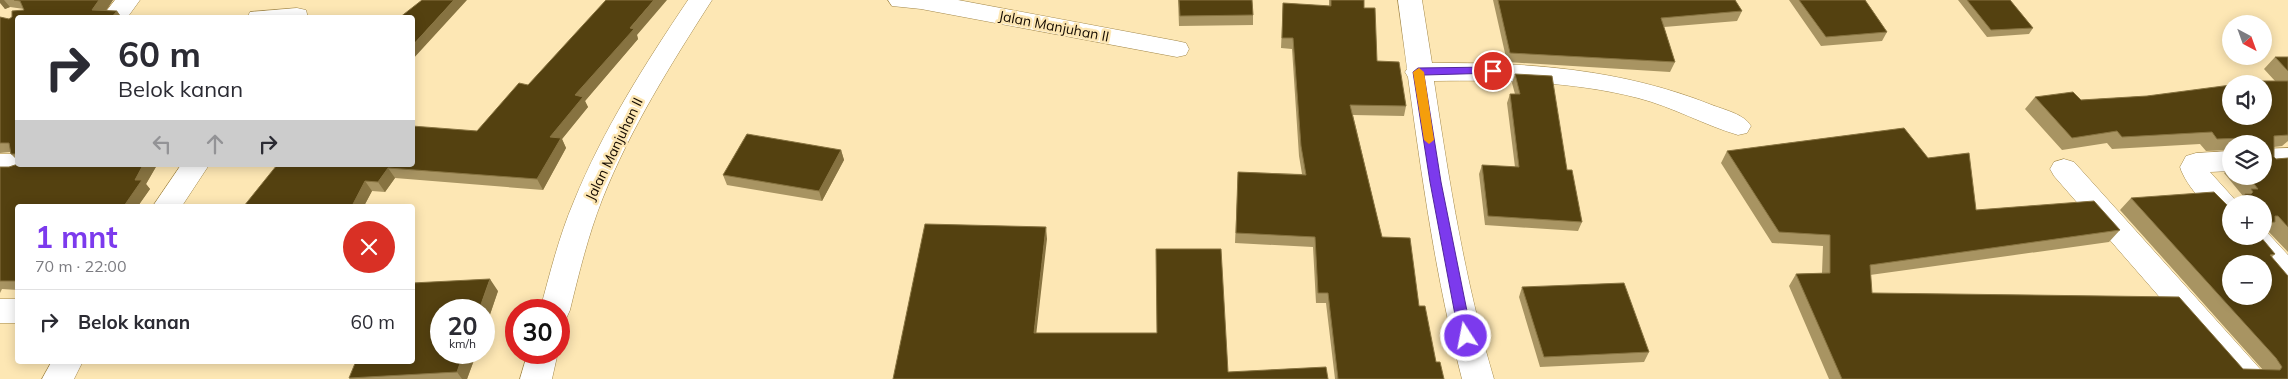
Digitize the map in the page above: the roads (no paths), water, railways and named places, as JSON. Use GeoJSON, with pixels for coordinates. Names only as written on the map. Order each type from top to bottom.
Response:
{"type":"FeatureCollection","features":[{"type":"Feature","properties":{"kind":"street"},"geometry":{"type":"LineString","coordinates":[[116,15],[128,0]]}},
{"type":"Feature","properties":{"kind":"street","name":"Jalan Manjuhan II"},"geometry":{"type":"LineString","coordinates":[[558,299],[588,201],[617,138],[660,61],[700,0]]}},
{"type":"Feature","properties":{"kind":"street","name":"Jalan Manjuhan II"},"geometry":{"type":"LineString","coordinates":[[914,0],[1177,49]]}},
{"type":"Feature","properties":{"kind":"street"},"geometry":{"type":"LineString","coordinates":[[1410,0],[1418,72],[1439,201],[1466,336],[1478,379]]}},
{"type":"Feature","properties":{"kind":"street"},"geometry":{"type":"LineString","coordinates":[[277,15],[301,11]]}},
{"type":"Feature","properties":{"kind":"street"},"geometry":{"type":"LineString","coordinates":[[1418,72],[1493,71],[1624,86],[1675,101],[1738,126]]}},
{"type":"Feature","properties":{"kind":"street"},"geometry":{"type":"LineString","coordinates":[[2272,159],[2288,158]]}},
{"type":"Feature","properties":{"kind":"street"},"geometry":{"type":"LineString","coordinates":[[2222,162],[2196,163],[2194,167],[2196,175],[2222,203]]}},
{"type":"Feature","properties":{"kind":"street"},"geometry":{"type":"LineString","coordinates":[[0,164],[15,164]]}},
{"type":"Feature","properties":{"kind":"street"},"geometry":{"type":"LineString","coordinates":[[168,204],[193,167]]}},
{"type":"Feature","properties":{"kind":"street"},"geometry":{"type":"LineString","coordinates":[[2064,169],[2250,379]]}},
{"type":"Feature","properties":{"kind":"street"},"geometry":{"type":"LineString","coordinates":[[2261,245],[2288,274]]}},
{"type":"Feature","properties":{"kind":"street"},"geometry":{"type":"LineString","coordinates":[[0,311],[15,311]]}},
{"type":"Feature","properties":{"kind":"street"},"geometry":{"type":"LineString","coordinates":[[58,379],[66,364]]}},
{"type":"Feature","properties":{"kind":"street"},"geometry":{"type":"LineString","coordinates":[[536,379],[540,364]]}}]}
